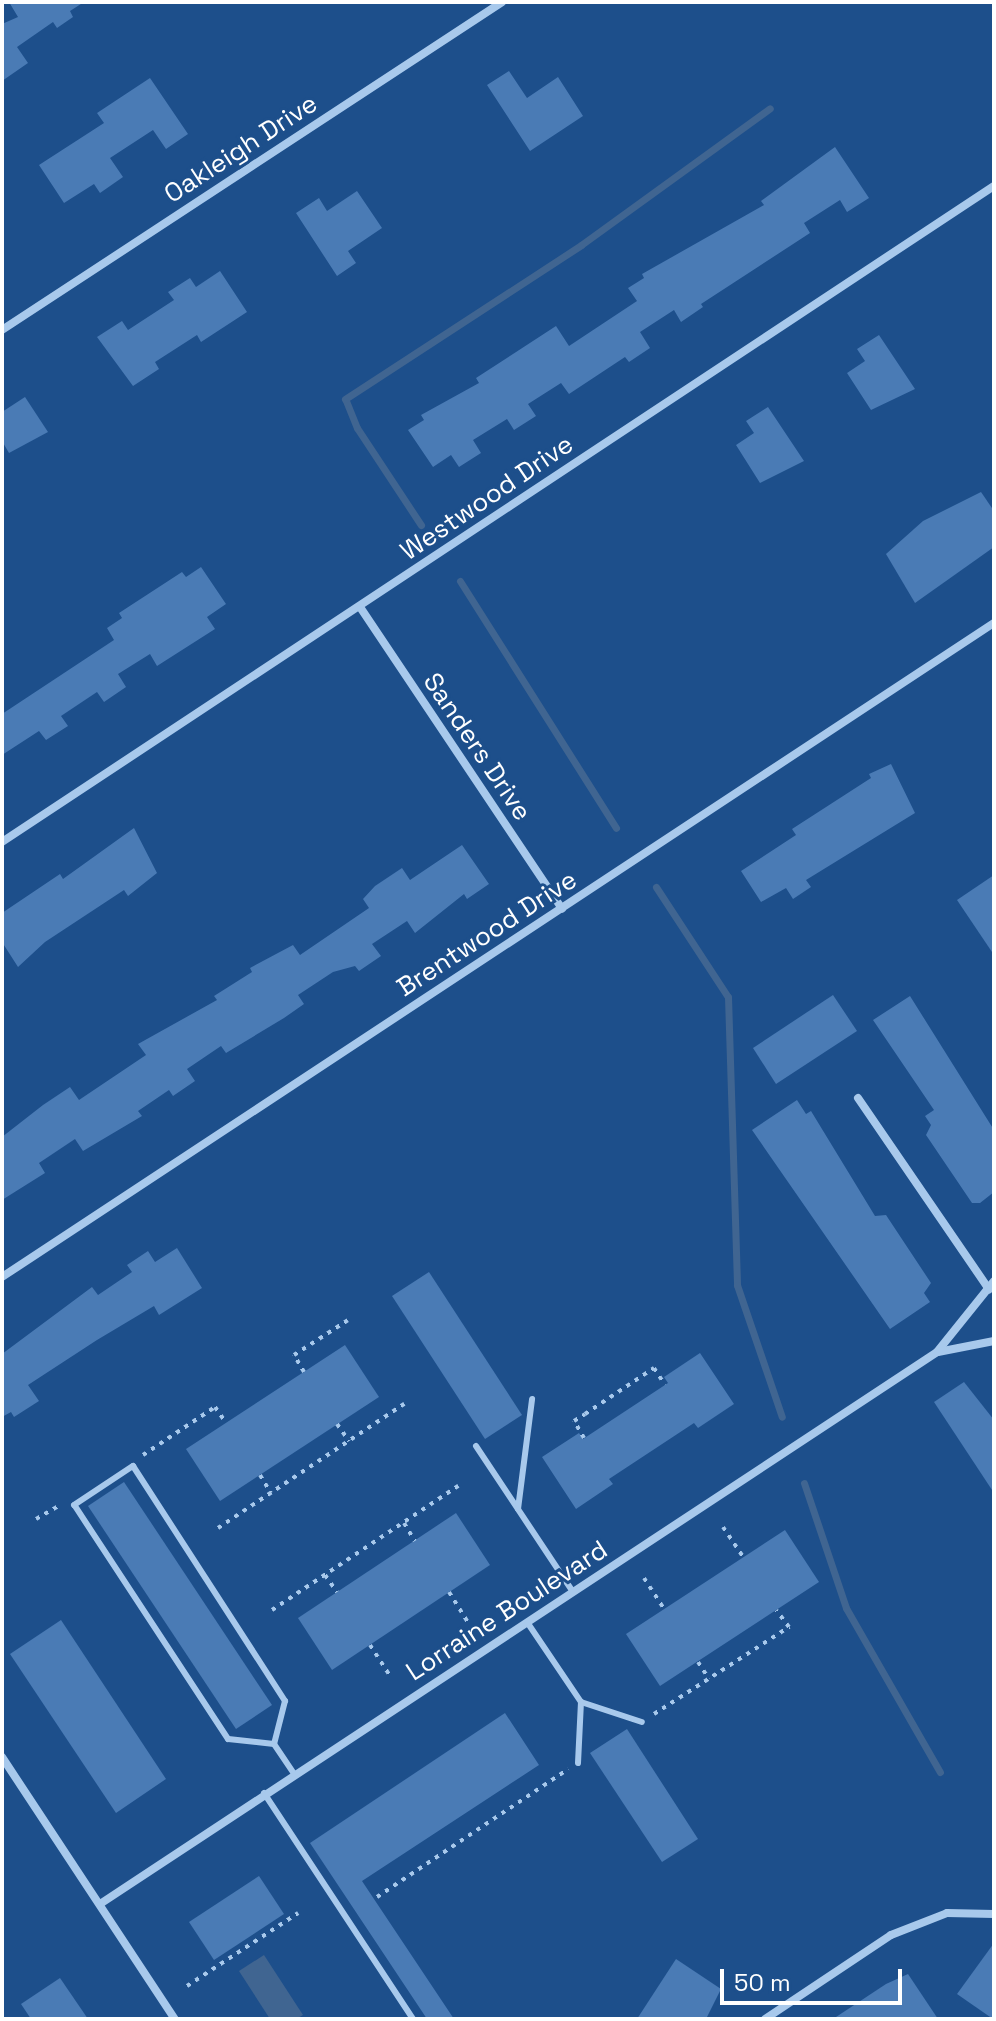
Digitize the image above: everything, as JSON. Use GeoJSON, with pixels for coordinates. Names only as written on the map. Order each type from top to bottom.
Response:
{"type":"FeatureCollection","features":[{"type":"Feature","properties":{"kind":"street","name":"Oakleigh Drive"},"geometry":{"type":"LineString","coordinates":[[2,330],[502,2]]}},
{"type":"Feature","properties":{"kind":"street","name":"Westwood Drive"},"geometry":{"type":"LineString","coordinates":[[2,842],[994,186]]}},
{"type":"Feature","properties":{"kind":"street","name":"Sanders Drive"},"geometry":{"type":"LineString","coordinates":[[360,607],[562,909]]}},
{"type":"Feature","properties":{"kind":"street","name":"Brentwood Drive"},"geometry":{"type":"LineString","coordinates":[[2,1277],[994,623]]}},
{"type":"Feature","properties":{"kind":"street"},"geometry":{"type":"LineString","coordinates":[[858,1098],[991,1285],[937,1352]]}},
{"type":"Feature","properties":{"kind":"street"},"geometry":{"type":"LineString","coordinates":[[937,1352],[994,1341]]}},
{"type":"Feature","properties":{"kind":"street","name":"Lorraine Boulevard"},"geometry":{"type":"LineString","coordinates":[[100,1904],[937,1352]]}},
{"type":"Feature","properties":{"kind":"street"},"geometry":{"type":"LineString","coordinates":[[2,1757],[175,2019]]}},
{"type":"Feature","properties":{"kind":"street"},"geometry":{"type":"LineString","coordinates":[[765,2019],[891,1935],[947,1913],[994,1914]]}},
{"type":"Feature","properties":{"kind":"lane"},"geometry":{"type":"LineString","coordinates":[[518,1509],[532,1399]]}},
{"type":"Feature","properties":{"kind":"lane"},"geometry":{"type":"LineString","coordinates":[[476,1446],[573,1592]]}},
{"type":"Feature","properties":{"kind":"lane"},"geometry":{"type":"LineString","coordinates":[[274,1744],[228,1739],[74,1505],[133,1466],[285,1701],[274,1744],[294,1774]]}},
{"type":"Feature","properties":{"kind":"lane"},"geometry":{"type":"LineString","coordinates":[[527,1622],[581,1702],[578,1763]]}},
{"type":"Feature","properties":{"kind":"lane"},"geometry":{"type":"LineString","coordinates":[[581,1702],[642,1722]]}},
{"type":"Feature","properties":{"kind":"lane"},"geometry":{"type":"LineString","coordinates":[[264,1793],[413,2019]]}},
{"type":"Feature","properties":{"kind":"path"},"geometry":{"type":"LineString","coordinates":[[304,1372],[294,1355],[348,1320]]}},
{"type":"Feature","properties":{"kind":"path"},"geometry":{"type":"LineString","coordinates":[[584,1438],[574,1421],[654,1368],[665,1385]]}},
{"type":"Feature","properties":{"kind":"path"},"geometry":{"type":"LineString","coordinates":[[218,1528],[404,1404]]}},
{"type":"Feature","properties":{"kind":"path"},"geometry":{"type":"LineString","coordinates":[[139,1457],[215,1407],[226,1423]]}},
{"type":"Feature","properties":{"kind":"path"},"geometry":{"type":"LineString","coordinates":[[337,1424],[349,1441]]}},
{"type":"Feature","properties":{"kind":"path"},"geometry":{"type":"LineString","coordinates":[[260,1475],[271,1493]]}},
{"type":"Feature","properties":{"kind":"path"},"geometry":{"type":"LineString","coordinates":[[272,1610],[458,1486]]}},
{"type":"Feature","properties":{"kind":"path"},"geometry":{"type":"LineString","coordinates":[[404,1523],[415,1541]]}},
{"type":"Feature","properties":{"kind":"path"},"geometry":{"type":"LineString","coordinates":[[723,1527],[743,1557]]}},
{"type":"Feature","properties":{"kind":"path"},"geometry":{"type":"LineString","coordinates":[[325,1575],[337,1592]]}},
{"type":"Feature","properties":{"kind":"path"},"geometry":{"type":"LineString","coordinates":[[644,1578],[664,1609]]}},
{"type":"Feature","properties":{"kind":"path"},"geometry":{"type":"LineString","coordinates":[[449,1592],[469,1624]]}},
{"type":"Feature","properties":{"kind":"path"},"geometry":{"type":"LineString","coordinates":[[651,1716],[789,1627],[776,1610]]}},
{"type":"Feature","properties":{"kind":"path"},"geometry":{"type":"LineString","coordinates":[[370,1645],[390,1676]]}},
{"type":"Feature","properties":{"kind":"path"},"geometry":{"type":"LineString","coordinates":[[698,1662],[709,1679]]}},
{"type":"Feature","properties":{"kind":"path"},"geometry":{"type":"LineString","coordinates":[[377,1897],[567,1770]]}},
{"type":"Feature","properties":{"kind":"path"},"geometry":{"type":"LineString","coordinates":[[187,1986],[298,1913]]}},
{"type":"Feature","properties":{"kind":"water"},"geometry":{"type":"Polygon","coordinates":[[[264,1955],[303,2015],[296,2019],[270,2019],[239,1971],[264,1955]]]}},
{"type":"Feature","properties":{"kind":"building"},"geometry":{"type":"Polygon","coordinates":[[[9,2],[84,2],[70,11],[73,17],[57,28],[53,22],[17,47],[28,63],[2,81],[2,24],[18,17],[9,2]]]}},
{"type":"Feature","properties":{"kind":"building"},"geometry":{"type":"Polygon","coordinates":[[[509,71],[527,98],[558,77],[583,116],[530,151],[487,85],[509,71]]]}},
{"type":"Feature","properties":{"kind":"building"},"geometry":{"type":"Polygon","coordinates":[[[150,78],[188,134],[166,149],[153,130],[110,158],[123,177],[100,193],[94,184],[64,203],[39,165],[104,123],[97,113],[150,78]]]}},
{"type":"Feature","properties":{"kind":"building"},"geometry":{"type":"Polygon","coordinates":[[[835,147],[869,198],[847,212],[840,200],[804,223],[810,233],[701,304],[703,307],[681,322],[674,310],[640,332],[650,348],[629,362],[625,357],[569,394],[561,383],[528,404],[536,416],[514,430],[507,419],[473,440],[481,453],[459,467],[451,455],[433,467],[408,430],[424,420],[421,415],[479,383],[476,378],[556,326],[569,346],[637,301],[628,288],[644,278],[642,274],[764,205],[761,201],[835,147]]]}},
{"type":"Feature","properties":{"kind":"building"},"geometry":{"type":"Polygon","coordinates":[[[357,191],[382,228],[348,251],[356,263],[337,276],[296,213],[319,198],[327,211],[357,191]]]}},
{"type":"Feature","properties":{"kind":"building"},"geometry":{"type":"Polygon","coordinates":[[[220,271],[247,312],[201,342],[197,335],[155,362],[159,369],[133,386],[97,337],[122,321],[128,330],[174,300],[168,292],[190,278],[196,287],[220,271]]]}},
{"type":"Feature","properties":{"kind":"building"},"geometry":{"type":"Polygon","coordinates":[[[879,335],[915,389],[871,410],[847,373],[865,361],[857,349],[879,335]]]}},
{"type":"Feature","properties":{"kind":"building"},"geometry":{"type":"Polygon","coordinates":[[[25,397],[48,432],[9,453],[2,441],[2,412],[25,397]]]}},
{"type":"Feature","properties":{"kind":"building"},"geometry":{"type":"Polygon","coordinates":[[[768,407],[804,461],[760,483],[736,445],[754,433],[746,421],[768,407]]]}},
{"type":"Feature","properties":{"kind":"building"},"geometry":{"type":"Polygon","coordinates":[[[981,492],[994,511],[994,547],[915,603],[886,554],[923,521],[981,492]]]}},
{"type":"Feature","properties":{"kind":"building"},"geometry":{"type":"Polygon","coordinates":[[[201,567],[226,604],[207,617],[215,629],[157,666],[150,654],[118,674],[126,687],[104,702],[97,692],[61,716],[68,726],[46,740],[39,731],[2,755],[2,714],[114,640],[107,628],[122,618],[119,613],[182,572],[186,577],[201,567]]]}},
{"type":"Feature","properties":{"kind":"building"},"geometry":{"type":"Polygon","coordinates":[[[891,764],[915,813],[806,880],[811,887],[793,899],[786,888],[761,902],[741,871],[796,835],[792,829],[871,778],[869,774],[891,764]]]}},
{"type":"Feature","properties":{"kind":"building"},"geometry":{"type":"Polygon","coordinates":[[[134,828],[157,873],[128,896],[124,890],[45,942],[18,967],[2,942],[2,913],[60,874],[63,879],[134,828]]]}},
{"type":"Feature","properties":{"kind":"building"},"geometry":{"type":"Polygon","coordinates":[[[462,845],[489,884],[467,899],[464,894],[415,933],[407,921],[372,944],[381,956],[359,971],[355,966],[333,972],[298,995],[304,1004],[284,1018],[226,1053],[221,1046],[187,1069],[195,1081],[173,1096],[169,1090],[138,1111],[142,1116],[83,1151],[75,1139],[39,1163],[45,1173],[2,1200],[2,1137],[43,1105],[70,1087],[79,1100],[146,1055],[138,1044],[217,1000],[214,996],[252,972],[250,968],[293,945],[300,955],[369,908],[363,899],[375,886],[402,868],[410,880],[462,845]]]}},
{"type":"Feature","properties":{"kind":"building"},"geometry":{"type":"Polygon","coordinates":[[[994,875],[994,955],[957,900],[994,875]]]}},
{"type":"Feature","properties":{"kind":"building"},"geometry":{"type":"Polygon","coordinates":[[[833,995],[857,1031],[776,1084],[753,1048],[833,995]]]}},
{"type":"Feature","properties":{"kind":"building"},"geometry":{"type":"Polygon","coordinates":[[[910,996],[994,1130],[994,1192],[980,1203],[972,1203],[926,1135],[931,1125],[925,1116],[934,1110],[873,1020],[910,996]]]}},
{"type":"Feature","properties":{"kind":"building"},"geometry":{"type":"Polygon","coordinates":[[[797,1100],[806,1114],[811,1111],[875,1216],[886,1215],[931,1283],[924,1293],[930,1302],[890,1329],[752,1130],[797,1100]]]}},
{"type":"Feature","properties":{"kind":"building"},"geometry":{"type":"Polygon","coordinates":[[[177,1248],[202,1288],[159,1315],[154,1306],[97,1340],[28,1385],[39,1401],[14,1417],[11,1412],[2,1417],[2,1354],[92,1287],[98,1295],[132,1272],[127,1265],[148,1251],[155,1262],[177,1248]]]}},
{"type":"Feature","properties":{"kind":"building"},"geometry":{"type":"Polygon","coordinates":[[[429,1272],[522,1415],[485,1439],[392,1296],[429,1272]]]}},
{"type":"Feature","properties":{"kind":"building"},"geometry":{"type":"Polygon","coordinates":[[[345,1345],[379,1397],[220,1501],[186,1449],[345,1345]]]}},
{"type":"Feature","properties":{"kind":"building"},"geometry":{"type":"Polygon","coordinates":[[[700,1353],[734,1404],[698,1428],[694,1423],[609,1479],[613,1484],[576,1509],[542,1457],[579,1433],[583,1439],[668,1383],[664,1377],[700,1353]]]}},
{"type":"Feature","properties":{"kind":"building"},"geometry":{"type":"Polygon","coordinates":[[[964,1382],[994,1420],[994,1493],[934,1402],[964,1382]]]}},
{"type":"Feature","properties":{"kind":"building"},"geometry":{"type":"Polygon","coordinates":[[[124,1482],[272,1705],[236,1729],[88,1506],[124,1482]]]}},
{"type":"Feature","properties":{"kind":"building"},"geometry":{"type":"Polygon","coordinates":[[[456,1513],[490,1565],[332,1670],[298,1618],[456,1513]]]}},
{"type":"Feature","properties":{"kind":"building"},"geometry":{"type":"Polygon","coordinates":[[[785,1530],[819,1582],[660,1686],[626,1634],[785,1530]]]}},
{"type":"Feature","properties":{"kind":"building"},"geometry":{"type":"Polygon","coordinates":[[[61,1620],[166,1779],[116,1813],[10,1654],[61,1620]]]}},
{"type":"Feature","properties":{"kind":"building"},"geometry":{"type":"Polygon","coordinates":[[[505,1713],[539,1765],[362,1881],[454,2019],[427,2019],[310,1843],[505,1713]]]}},
{"type":"Feature","properties":{"kind":"building"},"geometry":{"type":"Polygon","coordinates":[[[627,1729],[698,1839],[662,1862],[590,1753],[627,1729]]]}},
{"type":"Feature","properties":{"kind":"building"},"geometry":{"type":"Polygon","coordinates":[[[259,1876],[284,1914],[214,1960],[189,1922],[259,1876]]]}},
{"type":"Feature","properties":{"kind":"building"},"geometry":{"type":"Polygon","coordinates":[[[994,1943],[994,2019],[993,2019],[957,1994],[994,1943]]]}},
{"type":"Feature","properties":{"kind":"building"},"geometry":{"type":"Polygon","coordinates":[[[676,1959],[721,1989],[706,2019],[637,2019],[676,1959]]]}},
{"type":"Feature","properties":{"kind":"building"},"geometry":{"type":"Polygon","coordinates":[[[908,1974],[938,2019],[833,2019],[886,1984],[908,1974]]]}},
{"type":"Feature","properties":{"kind":"building"},"geometry":{"type":"Polygon","coordinates":[[[60,1978],[88,2019],[31,2019],[21,2004],[60,1978]]]}},
{"type":"Feature","properties":{"kind":"waterway"},"geometry":{"type":"LineString","coordinates":[[421,525],[357,428],[345,399],[581,245],[770,108]]}},
{"type":"Feature","properties":{"kind":"waterway"},"geometry":{"type":"LineString","coordinates":[[460,581],[616,828]]}},
{"type":"Feature","properties":{"kind":"waterway"},"geometry":{"type":"LineString","coordinates":[[656,887],[728,997],[737,1285],[782,1417]]}},
{"type":"Feature","properties":{"kind":"waterway"},"geometry":{"type":"LineString","coordinates":[[804,1483],[846,1608],[940,1772]]}}]}
